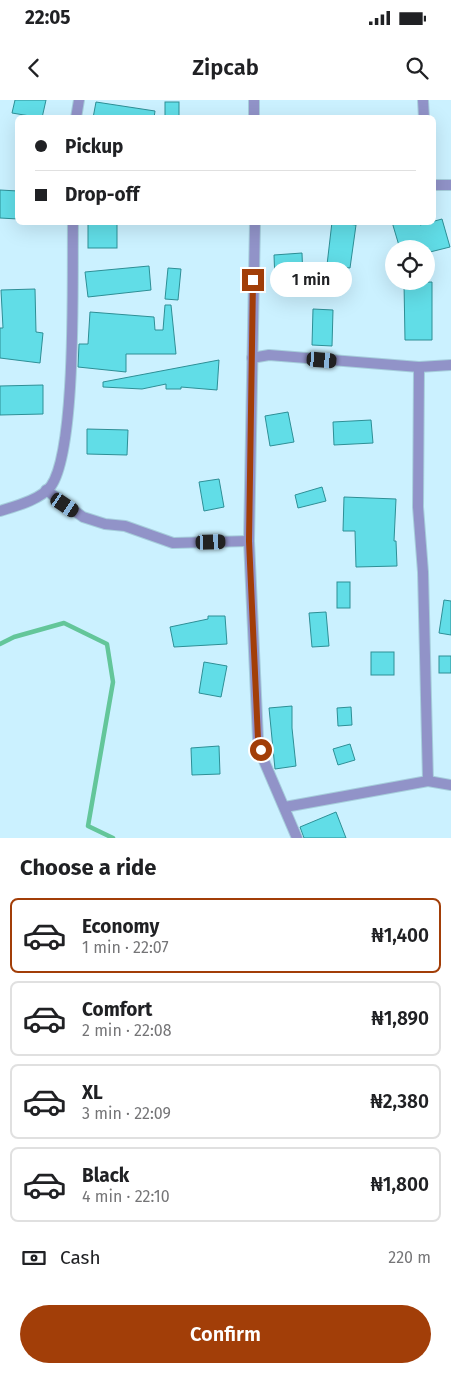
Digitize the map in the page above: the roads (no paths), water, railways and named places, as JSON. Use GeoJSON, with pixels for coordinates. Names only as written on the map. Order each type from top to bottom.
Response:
{"type":"FeatureCollection","features":[{"type":"Feature","properties":{"kind":"street"},"geometry":{"type":"LineString","coordinates":[[76,115],[79,100]]}},
{"type":"Feature","properties":{"kind":"street"},"geometry":{"type":"LineString","coordinates":[[254,100],[254,115]]}},
{"type":"Feature","properties":{"kind":"street"},"geometry":{"type":"LineString","coordinates":[[424,100],[424,115]]}},
{"type":"Feature","properties":{"kind":"street"},"geometry":{"type":"LineString","coordinates":[[436,184],[451,184]]}},
{"type":"Feature","properties":{"kind":"street"},"geometry":{"type":"LineString","coordinates":[[0,511],[25,503],[46,490],[58,471],[68,419],[73,225]]}},
{"type":"Feature","properties":{"kind":"street"},"geometry":{"type":"LineString","coordinates":[[254,225],[249,541],[258,739],[264,762],[297,838]]}},
{"type":"Feature","properties":{"kind":"street"},"geometry":{"type":"LineString","coordinates":[[252,358],[269,355],[419,367],[451,365]]}},
{"type":"Feature","properties":{"kind":"street"},"geometry":{"type":"LineString","coordinates":[[419,367],[418,507],[423,572],[428,781]]}},
{"type":"Feature","properties":{"kind":"street"},"geometry":{"type":"LineString","coordinates":[[46,490],[83,517],[105,524],[132,528],[163,541],[173,543],[249,541]]}},
{"type":"Feature","properties":{"kind":"street"},"geometry":{"type":"LineString","coordinates":[[285,808],[428,781],[451,785]]}},
{"type":"Feature","properties":{"kind":"waterway"},"geometry":{"type":"LineString","coordinates":[[0,644],[14,637],[64,623],[107,644],[113,682],[88,826],[113,838]]}}]}
